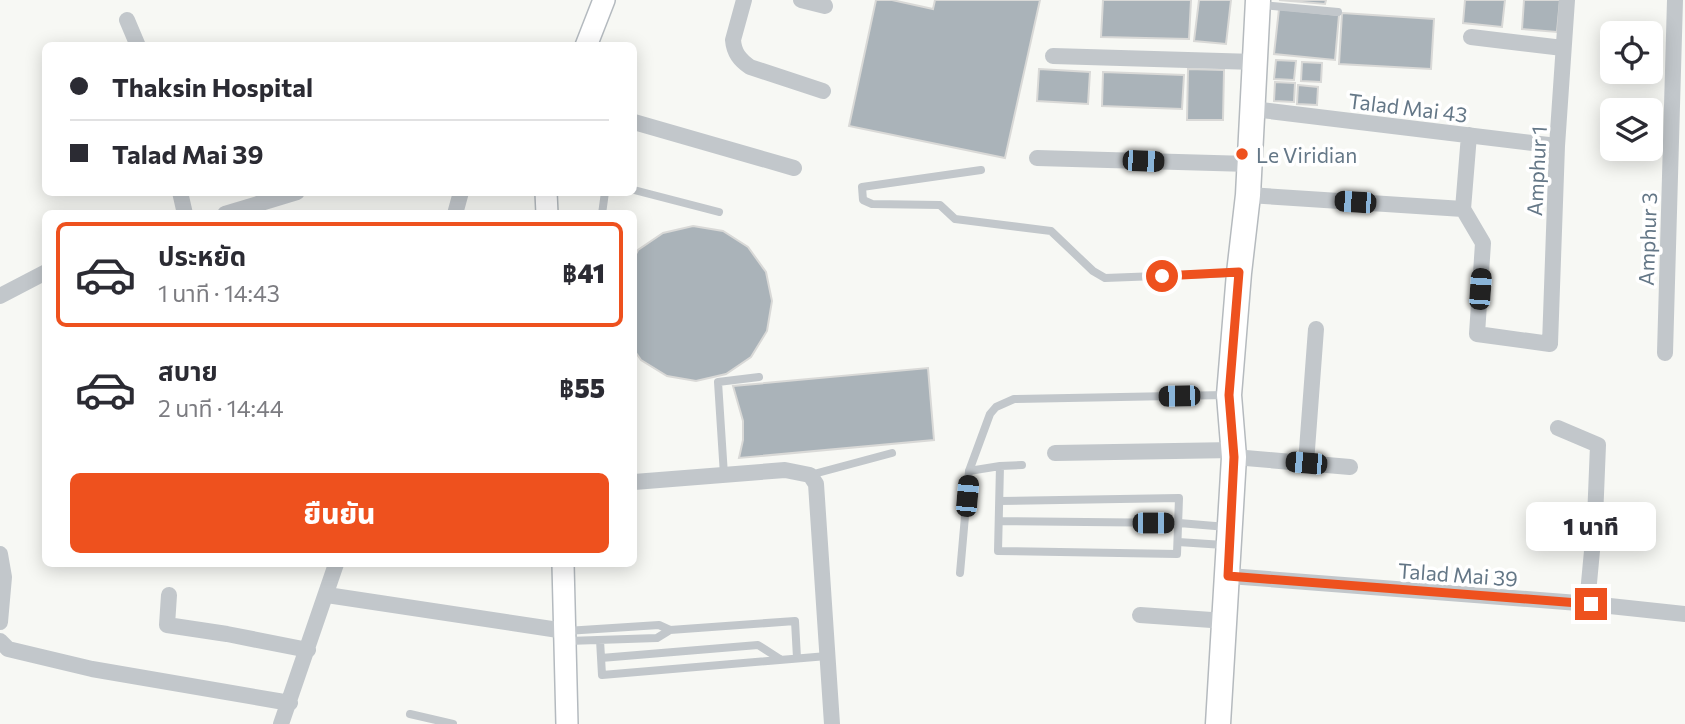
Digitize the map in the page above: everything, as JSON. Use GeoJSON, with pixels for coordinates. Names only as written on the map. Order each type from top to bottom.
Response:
{"type":"FeatureCollection","features":[{"type":"Feature","properties":{"kind":"main road"},"geometry":{"type":"LineString","coordinates":[[1218,724],[1234,454],[1229,395],[1248,195],[1258,2]]}},
{"type":"Feature","properties":{"kind":"street"},"geometry":{"type":"LineString","coordinates":[[588,42],[604,0]]}},
{"type":"Feature","properties":{"kind":"street"},"geometry":{"type":"LineString","coordinates":[[744,0],[733,40],[733,47],[742,61],[750,67],[823,92]]}},
{"type":"Feature","properties":{"kind":"street"},"geometry":{"type":"LineString","coordinates":[[801,0],[825,6]]}},
{"type":"Feature","properties":{"kind":"street","name":"Amphur 1"},"geometry":{"type":"LineString","coordinates":[[1463,209],[1483,243],[1477,334],[1549,344],[1557,146],[1567,0]]}},
{"type":"Feature","properties":{"kind":"street","name":"Amphur 3"},"geometry":{"type":"LineString","coordinates":[[1665,353],[1675,0]]}},
{"type":"Feature","properties":{"kind":"street"},"geometry":{"type":"LineString","coordinates":[[127,20],[136,42]]}},
{"type":"Feature","properties":{"kind":"street"},"geometry":{"type":"LineString","coordinates":[[1471,37],[1563,48]]}},
{"type":"Feature","properties":{"kind":"street"},"geometry":{"type":"LineString","coordinates":[[1053,56],[1255,62]]}},
{"type":"Feature","properties":{"kind":"street","name":"Talad Mai 43"},"geometry":{"type":"LineString","coordinates":[[1253,109],[1557,146]]}},
{"type":"Feature","properties":{"kind":"street"},"geometry":{"type":"LineString","coordinates":[[637,123],[794,168]]}},
{"type":"Feature","properties":{"kind":"street"},"geometry":{"type":"LineString","coordinates":[[1248,195],[1463,209],[1469,135]]}},
{"type":"Feature","properties":{"kind":"street"},"geometry":{"type":"LineString","coordinates":[[1037,158],[1249,164]]}},
{"type":"Feature","properties":{"kind":"street"},"geometry":{"type":"LineString","coordinates":[[264,208],[289,196]]}},
{"type":"Feature","properties":{"kind":"street"},"geometry":{"type":"LineString","coordinates":[[0,296],[42,274]]}},
{"type":"Feature","properties":{"kind":"street"},"geometry":{"type":"LineString","coordinates":[[1306,463],[1317,329]]}},
{"type":"Feature","properties":{"kind":"street"},"geometry":{"type":"LineString","coordinates":[[1558,428],[1598,445],[1595,519],[1587,604]]}},
{"type":"Feature","properties":{"kind":"street"},"geometry":{"type":"LineString","coordinates":[[1055,453],[1234,454],[1350,467]]}},
{"type":"Feature","properties":{"kind":"street"},"geometry":{"type":"LineString","coordinates":[[637,482],[785,470],[810,474],[816,484],[832,724]]}},
{"type":"Feature","properties":{"kind":"street"},"geometry":{"type":"LineString","coordinates":[[0,554],[4,577],[0,622]]}},
{"type":"Feature","properties":{"kind":"street"},"geometry":{"type":"LineString","coordinates":[[281,724],[335,567]]}},
{"type":"Feature","properties":{"kind":"street"},"geometry":{"type":"LineString","coordinates":[[562,567],[567,724]]}},
{"type":"Feature","properties":{"kind":"street","name":"Talad Mai 39"},"geometry":{"type":"LineString","coordinates":[[1228,576],[1685,614]]}},
{"type":"Feature","properties":{"kind":"street"},"geometry":{"type":"LineString","coordinates":[[169,594],[167,625],[308,650]]}},
{"type":"Feature","properties":{"kind":"street"},"geometry":{"type":"LineString","coordinates":[[327,595],[565,636]]}},
{"type":"Feature","properties":{"kind":"street"},"geometry":{"type":"LineString","coordinates":[[1140,615],[1226,621]]}},
{"type":"Feature","properties":{"kind":"street"},"geometry":{"type":"LineString","coordinates":[[0,641],[8,649],[92,668],[290,704]]}},
{"type":"Feature","properties":{"kind":"lane"},"geometry":{"type":"LineString","coordinates":[[1258,2],[1338,12]]}},
{"type":"Feature","properties":{"kind":"lane"},"geometry":{"type":"LineString","coordinates":[[981,170],[862,187],[863,200],[872,204],[940,205],[956,219],[1051,230],[1097,274],[1105,278],[1239,272]]}},
{"type":"Feature","properties":{"kind":"lane"},"geometry":{"type":"LineString","coordinates":[[637,191],[719,212]]}},
{"type":"Feature","properties":{"kind":"lane"},"geometry":{"type":"LineString","coordinates":[[724,475],[718,382],[759,377]]}},
{"type":"Feature","properties":{"kind":"lane"},"geometry":{"type":"LineString","coordinates":[[960,573],[969,471],[990,414],[996,407],[1014,398],[1229,395]]}},
{"type":"Feature","properties":{"kind":"lane"},"geometry":{"type":"LineString","coordinates":[[810,474],[892,453]]}},
{"type":"Feature","properties":{"kind":"lane"},"geometry":{"type":"LineString","coordinates":[[1000,466],[998,551],[1177,554],[1179,498],[1000,501]]}},
{"type":"Feature","properties":{"kind":"lane"},"geometry":{"type":"LineString","coordinates":[[969,471],[1022,466]]}},
{"type":"Feature","properties":{"kind":"lane"},"geometry":{"type":"LineString","coordinates":[[999,521],[1179,523],[1230,536]]}},
{"type":"Feature","properties":{"kind":"lane"},"geometry":{"type":"LineString","coordinates":[[1178,542],[1230,536]]}},
{"type":"Feature","properties":{"kind":"lane"},"geometry":{"type":"LineString","coordinates":[[565,636],[600,640],[657,638],[670,630],[795,621],[797,657]]}},
{"type":"Feature","properties":{"kind":"lane"},"geometry":{"type":"LineString","coordinates":[[565,636],[659,625],[670,630]]}},
{"type":"Feature","properties":{"kind":"lane"},"geometry":{"type":"LineString","coordinates":[[600,640],[602,675],[827,656]]}},
{"type":"Feature","properties":{"kind":"lane"},"geometry":{"type":"LineString","coordinates":[[601,658],[758,645],[779,659]]}},
{"type":"Feature","properties":{"kind":"lane"},"geometry":{"type":"LineString","coordinates":[[410,714],[453,724]]}},
{"type":"Feature","properties":{"kind":"building"},"geometry":{"type":"Polygon","coordinates":[[[876,0],[892,0],[933,9],[935,0],[1040,0],[1005,158],[849,126],[876,0]]]}},
{"type":"Feature","properties":{"kind":"building"},"geometry":{"type":"Polygon","coordinates":[[[1103,0],[1191,0],[1189,39],[1101,37],[1103,0]]]}},
{"type":"Feature","properties":{"kind":"building"},"geometry":{"type":"Polygon","coordinates":[[[1199,0],[1231,0],[1226,44],[1194,41],[1199,0]]]}},
{"type":"Feature","properties":{"kind":"building"},"geometry":{"type":"Polygon","coordinates":[[[1279,0],[1326,0],[1325,4],[1279,0]]]}},
{"type":"Feature","properties":{"kind":"building"},"geometry":{"type":"Polygon","coordinates":[[[1465,0],[1505,0],[1502,27],[1463,23],[1465,0]]]}},
{"type":"Feature","properties":{"kind":"building"},"geometry":{"type":"Polygon","coordinates":[[[1524,0],[1560,0],[1557,32],[1522,29],[1524,0]]]}},
{"type":"Feature","properties":{"kind":"building"},"geometry":{"type":"Polygon","coordinates":[[[1279,9],[1339,15],[1335,60],[1274,54],[1279,9]]]}},
{"type":"Feature","properties":{"kind":"building"},"geometry":{"type":"Polygon","coordinates":[[[1342,13],[1434,19],[1431,69],[1339,64],[1342,13]]]}},
{"type":"Feature","properties":{"kind":"building"},"geometry":{"type":"Polygon","coordinates":[[[1276,60],[1296,61],[1294,80],[1274,79],[1276,60]]]}},
{"type":"Feature","properties":{"kind":"building"},"geometry":{"type":"Polygon","coordinates":[[[1302,62],[1322,63],[1321,82],[1301,81],[1302,62]]]}},
{"type":"Feature","properties":{"kind":"building"},"geometry":{"type":"Polygon","coordinates":[[[1039,69],[1090,72],[1088,104],[1037,101],[1039,69]]]}},
{"type":"Feature","properties":{"kind":"building"},"geometry":{"type":"Polygon","coordinates":[[[1188,69],[1224,70],[1223,120],[1187,120],[1188,69]]]}},
{"type":"Feature","properties":{"kind":"building"},"geometry":{"type":"Polygon","coordinates":[[[1103,72],[1184,75],[1182,109],[1102,106],[1103,72]]]}},
{"type":"Feature","properties":{"kind":"building"},"geometry":{"type":"Polygon","coordinates":[[[1275,82],[1295,83],[1294,102],[1274,101],[1275,82]]]}},
{"type":"Feature","properties":{"kind":"building"},"geometry":{"type":"Polygon","coordinates":[[[1298,85],[1318,87],[1317,105],[1297,104],[1298,85]]]}},
{"type":"Feature","properties":{"kind":"building"},"geometry":{"type":"Polygon","coordinates":[[[693,226],[723,231],[748,247],[766,272],[772,301],[767,331],[751,357],[726,374],[696,381],[667,376],[641,360],[637,354],[637,252],[663,233],[693,226]]]}},
{"type":"Feature","properties":{"kind":"building"},"geometry":{"type":"Polygon","coordinates":[[[928,368],[934,440],[739,458],[743,421],[733,386],[928,368]]]}},
{"type":"Feature","properties":{"kind":"place","name":"Le Viridian"},"geometry":{"type":"Point","coordinates":[1242,154]}},
{"type":"Feature","properties":{"kind":"route"},"geometry":{"type":"LineString","coordinates":[[1162,276],[1239,272],[1229,395],[1234,457],[1228,576],[1591,604]]}}]}
